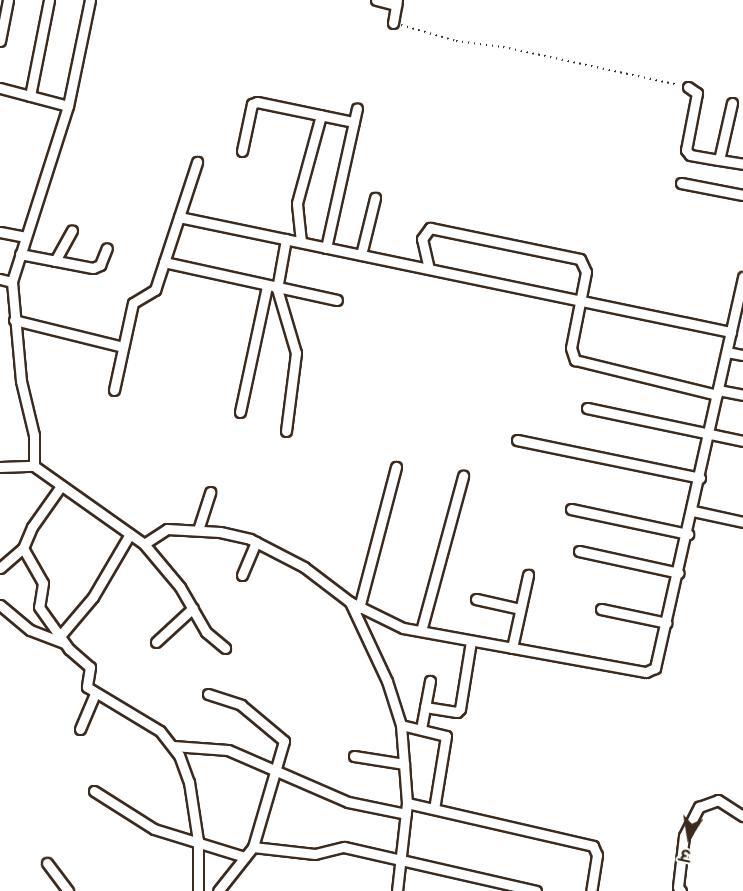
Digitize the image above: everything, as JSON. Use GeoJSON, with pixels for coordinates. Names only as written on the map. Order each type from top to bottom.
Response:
{"type":"FeatureCollection","features":[{"type":"Feature","properties":{"kind":"street"},"geometry":{"type":"LineString","coordinates":[[0,41],[8,0]]}},
{"type":"Feature","properties":{"kind":"street"},"geometry":{"type":"LineString","coordinates":[[30,96],[49,0]]}},
{"type":"Feature","properties":{"kind":"street"},"geometry":{"type":"LineString","coordinates":[[34,466],[34,435],[21,381],[12,282],[68,106],[90,0]]}},
{"type":"Feature","properties":{"kind":"street"},"geometry":{"type":"LineString","coordinates":[[376,0],[396,3],[393,23]]}},
{"type":"Feature","properties":{"kind":"street"},"geometry":{"type":"LineString","coordinates":[[688,87],[697,93],[686,150],[690,155],[743,164]]}},
{"type":"Feature","properties":{"kind":"street"},"geometry":{"type":"LineString","coordinates":[[0,88],[68,106]]}},
{"type":"Feature","properties":{"kind":"street"},"geometry":{"type":"LineString","coordinates":[[242,151],[252,104],[257,102],[354,122]]}},
{"type":"Feature","properties":{"kind":"street"},"geometry":{"type":"LineString","coordinates":[[719,160],[732,103]]}},
{"type":"Feature","properties":{"kind":"street"},"geometry":{"type":"LineString","coordinates":[[326,248],[357,108]]}},
{"type":"Feature","properties":{"kind":"street"},"geometry":{"type":"LineString","coordinates":[[301,242],[297,203],[321,115]]}},
{"type":"Feature","properties":{"kind":"street"},"geometry":{"type":"LineString","coordinates":[[114,390],[134,300],[153,295],[196,162]]}},
{"type":"Feature","properties":{"kind":"street"},"geometry":{"type":"LineString","coordinates":[[681,183],[743,195]]}},
{"type":"Feature","properties":{"kind":"street"},"geometry":{"type":"LineString","coordinates":[[361,255],[375,198]]}},
{"type":"Feature","properties":{"kind":"street"},"geometry":{"type":"LineString","coordinates":[[178,217],[731,332]]}},
{"type":"Feature","properties":{"kind":"street"},"geometry":{"type":"LineString","coordinates":[[429,269],[422,239],[430,228],[580,259],[586,272],[571,348],[575,360],[718,392],[743,394]]}},
{"type":"Feature","properties":{"kind":"street"},"geometry":{"type":"LineString","coordinates":[[55,261],[72,230]]}},
{"type":"Feature","properties":{"kind":"street"},"geometry":{"type":"LineString","coordinates":[[0,232],[25,237]]}},
{"type":"Feature","properties":{"kind":"street"},"geometry":{"type":"LineString","coordinates":[[286,239],[277,288],[296,353],[286,431]]}},
{"type":"Feature","properties":{"kind":"street"},"geometry":{"type":"LineString","coordinates":[[20,254],[93,268],[100,265],[107,248]]}},
{"type":"Feature","properties":{"kind":"street"},"geometry":{"type":"LineString","coordinates":[[164,262],[337,300]]}},
{"type":"Feature","properties":{"kind":"street"},"geometry":{"type":"LineString","coordinates":[[144,544],[167,529],[198,530],[256,542],[304,567],[359,608],[390,623],[421,632],[651,671],[658,663],[680,573],[731,332],[739,312],[743,277]]}},
{"type":"Feature","properties":{"kind":"street"},"geometry":{"type":"LineString","coordinates":[[0,279],[12,282]]}},
{"type":"Feature","properties":{"kind":"street"},"geometry":{"type":"LineString","coordinates":[[240,412],[267,286]]}},
{"type":"Feature","properties":{"kind":"street"},"geometry":{"type":"LineString","coordinates":[[14,320],[123,347]]}},
{"type":"Feature","properties":{"kind":"street"},"geometry":{"type":"LineString","coordinates":[[727,352],[743,355]]}},
{"type":"Feature","properties":{"kind":"street"},"geometry":{"type":"LineString","coordinates":[[586,408],[743,441]]}},
{"type":"Feature","properties":{"kind":"street"},"geometry":{"type":"LineString","coordinates":[[517,440],[700,478]]}},
{"type":"Feature","properties":{"kind":"street"},"geometry":{"type":"LineString","coordinates":[[0,467],[34,466],[144,544],[193,608],[206,632],[225,648]]}},
{"type":"Feature","properties":{"kind":"street"},"geometry":{"type":"LineString","coordinates":[[359,608],[396,467]]}},
{"type":"Feature","properties":{"kind":"street"},"geometry":{"type":"LineString","coordinates":[[421,632],[463,476]]}},
{"type":"Feature","properties":{"kind":"street"},"geometry":{"type":"LineString","coordinates":[[0,568],[23,548],[32,527],[61,486]]}},
{"type":"Feature","properties":{"kind":"street"},"geometry":{"type":"LineString","coordinates":[[198,530],[210,492]]}},
{"type":"Feature","properties":{"kind":"street"},"geometry":{"type":"LineString","coordinates":[[571,509],[688,534]]}},
{"type":"Feature","properties":{"kind":"street"},"geometry":{"type":"LineString","coordinates":[[693,512],[743,522]]}},
{"type":"Feature","properties":{"kind":"street"},"geometry":{"type":"LineString","coordinates":[[62,639],[93,597],[130,534]]}},
{"type":"Feature","properties":{"kind":"street"},"geometry":{"type":"LineString","coordinates":[[242,574],[256,542]]}},
{"type":"Feature","properties":{"kind":"street"},"geometry":{"type":"LineString","coordinates":[[23,548],[43,583],[39,607],[62,639],[90,667],[86,682],[95,693],[160,731],[173,746],[189,782],[198,842],[198,891]]}},
{"type":"Feature","properties":{"kind":"street"},"geometry":{"type":"LineString","coordinates":[[579,551],[680,573]]}},
{"type":"Feature","properties":{"kind":"street"},"geometry":{"type":"LineString","coordinates":[[512,648],[528,575]]}},
{"type":"Feature","properties":{"kind":"street"},"geometry":{"type":"LineString","coordinates":[[476,599],[520,609]]}},
{"type":"Feature","properties":{"kind":"street"},"geometry":{"type":"LineString","coordinates":[[350,602],[387,681],[401,725],[407,802],[397,891]]}},
{"type":"Feature","properties":{"kind":"street"},"geometry":{"type":"LineString","coordinates":[[0,605],[30,630],[62,639]]}},
{"type":"Feature","properties":{"kind":"street"},"geometry":{"type":"LineString","coordinates":[[156,642],[193,608]]}},
{"type":"Feature","properties":{"kind":"street"},"geometry":{"type":"LineString","coordinates":[[601,609],[667,623]]}},
{"type":"Feature","properties":{"kind":"street"},"geometry":{"type":"LineString","coordinates":[[425,707],[457,712],[460,709],[471,641]]}},
{"type":"Feature","properties":{"kind":"street"},"geometry":{"type":"LineString","coordinates":[[421,729],[430,681]]}},
{"type":"Feature","properties":{"kind":"street"},"geometry":{"type":"LineString","coordinates":[[80,729],[95,693]]}},
{"type":"Feature","properties":{"kind":"street"},"geometry":{"type":"LineString","coordinates":[[208,694],[241,705],[284,741],[253,847],[218,891]]}},
{"type":"Feature","properties":{"kind":"street"},"geometry":{"type":"LineString","coordinates":[[401,725],[446,738],[434,809]]}},
{"type":"Feature","properties":{"kind":"street"},"geometry":{"type":"LineString","coordinates":[[173,746],[220,748],[348,802],[406,814]]}},
{"type":"Feature","properties":{"kind":"street"},"geometry":{"type":"LineString","coordinates":[[354,756],[404,764]]}},
{"type":"Feature","properties":{"kind":"street"},"geometry":{"type":"LineString","coordinates":[[94,791],[143,824],[245,857]]}},
{"type":"Feature","properties":{"kind":"street"},"geometry":{"type":"LineString","coordinates":[[681,891],[678,887],[684,836],[699,807],[718,800],[743,816]]}},
{"type":"Feature","properties":{"kind":"street"},"geometry":{"type":"LineString","coordinates":[[407,802],[593,846],[597,855],[591,891]]}},
{"type":"Feature","properties":{"kind":"street"},"geometry":{"type":"LineString","coordinates":[[253,847],[315,854],[344,847],[536,891]]}},
{"type":"Feature","properties":{"kind":"street"},"geometry":{"type":"LineString","coordinates":[[47,863],[68,891]]}},
{"type":"Feature","properties":{"kind":"path"},"geometry":{"type":"LineString","coordinates":[[393,23],[456,41],[503,47],[688,87]]}}]}
